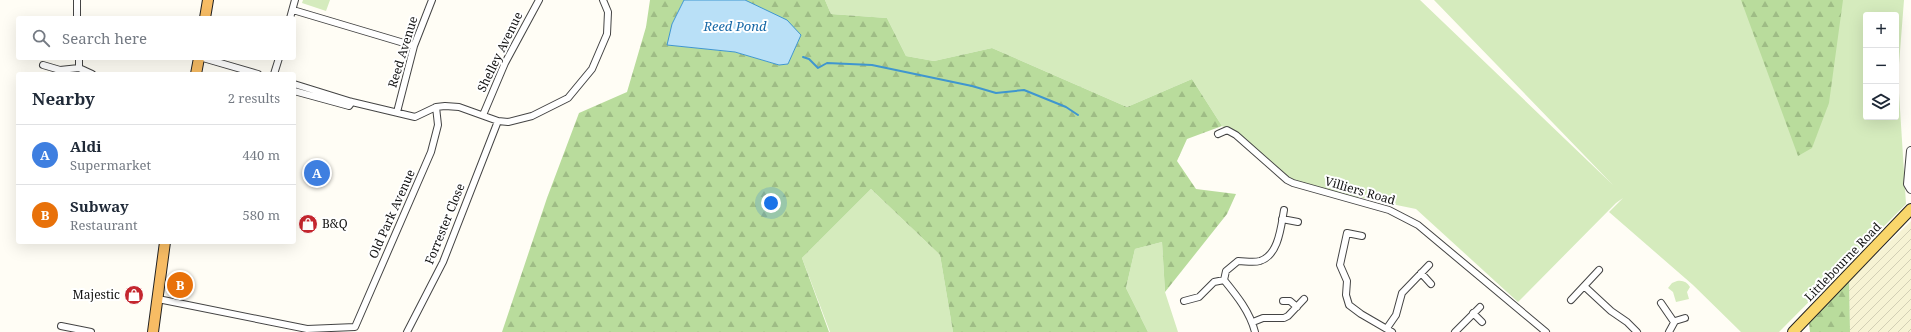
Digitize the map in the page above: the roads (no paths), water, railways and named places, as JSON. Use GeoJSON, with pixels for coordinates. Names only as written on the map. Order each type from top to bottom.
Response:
{"type":"FeatureCollection","features":[{"type":"Feature","properties":{"kind":"highway"},"geometry":{"type":"LineString","coordinates":[[205,16],[208,0]]}},
{"type":"Feature","properties":{"kind":"highway"},"geometry":{"type":"LineString","coordinates":[[196,72],[199,60]]}},
{"type":"Feature","properties":{"kind":"highway"},"geometry":{"type":"LineString","coordinates":[[153,332],[165,244]]}},
{"type":"Feature","properties":{"kind":"main road","name":"Littlebourne Road"},"geometry":{"type":"LineString","coordinates":[[1794,332],[1911,209]]}},
{"type":"Feature","properties":{"kind":"street"},"geometry":{"type":"LineString","coordinates":[[77,0],[77,16]]}},
{"type":"Feature","properties":{"kind":"street"},"geometry":{"type":"LineString","coordinates":[[291,16],[295,0]]}},
{"type":"Feature","properties":{"kind":"street","name":"Reed Avenue"},"geometry":{"type":"LineString","coordinates":[[397,112],[414,46],[432,0]]}},
{"type":"Feature","properties":{"kind":"street","name":"Shelley Avenue"},"geometry":{"type":"LineString","coordinates":[[483,115],[505,63],[539,0]]}},
{"type":"Feature","properties":{"kind":"street"},"geometry":{"type":"LineString","coordinates":[[296,85],[352,102],[415,117],[436,107],[459,107],[498,121],[508,122],[532,116],[568,98],[592,69],[607,34],[608,12],[603,0]]}},
{"type":"Feature","properties":{"kind":"street"},"geometry":{"type":"LineString","coordinates":[[293,10],[414,46]]}},
{"type":"Feature","properties":{"kind":"street"},"geometry":{"type":"LineString","coordinates":[[79,60],[79,68]]}},
{"type":"Feature","properties":{"kind":"street"},"geometry":{"type":"LineString","coordinates":[[211,60],[251,72]]}},
{"type":"Feature","properties":{"kind":"street"},"geometry":{"type":"LineString","coordinates":[[275,72],[278,60]]}},
{"type":"Feature","properties":{"kind":"street"},"geometry":{"type":"LineString","coordinates":[[43,65],[60,70],[79,68],[88,72]]}},
{"type":"Feature","properties":{"kind":"street"},"geometry":{"type":"LineString","coordinates":[[296,92],[349,106],[352,102]]}},
{"type":"Feature","properties":{"kind":"street","name":"Old Park Avenue"},"geometry":{"type":"LineString","coordinates":[[158,299],[307,329],[355,329],[431,152],[438,125],[436,107]]}},
{"type":"Feature","properties":{"kind":"street","name":"Forrester Close"},"geometry":{"type":"LineString","coordinates":[[407,332],[443,262],[498,121]]}},
{"type":"Feature","properties":{"kind":"street","name":"Villiers Road"},"geometry":{"type":"LineString","coordinates":[[1218,134],[1227,130],[1236,135],[1293,183],[1388,210],[1403,216],[1418,225],[1546,332]]}},
{"type":"Feature","properties":{"kind":"street"},"geometry":{"type":"LineString","coordinates":[[1911,151],[1908,184],[1911,189]]}},
{"type":"Feature","properties":{"kind":"street"},"geometry":{"type":"LineString","coordinates":[[1255,332],[1253,322],[1244,305],[1224,280],[1226,270],[1233,263],[1238,261],[1258,262],[1267,257],[1278,241],[1284,210]]}},
{"type":"Feature","properties":{"kind":"street"},"geometry":{"type":"LineString","coordinates":[[1282,219],[1298,222]]}},
{"type":"Feature","properties":{"kind":"street"},"geometry":{"type":"LineString","coordinates":[[1362,236],[1347,233],[1340,265],[1346,281],[1348,305],[1389,330],[1396,315],[1402,293],[1429,266]]}},
{"type":"Feature","properties":{"kind":"street"},"geometry":{"type":"LineString","coordinates":[[1571,300],[1599,270]]}},
{"type":"Feature","properties":{"kind":"street"},"geometry":{"type":"LineString","coordinates":[[1421,274],[1431,284]]}},
{"type":"Feature","properties":{"kind":"street"},"geometry":{"type":"LineString","coordinates":[[1184,301],[1199,297],[1214,282],[1224,280]]}},
{"type":"Feature","properties":{"kind":"street"},"geometry":{"type":"LineString","coordinates":[[1584,286],[1611,312],[1627,322],[1637,332]]}},
{"type":"Feature","properties":{"kind":"street"},"geometry":{"type":"LineString","coordinates":[[1253,322],[1270,317],[1284,318],[1288,316],[1304,299]]}},
{"type":"Feature","properties":{"kind":"street"},"geometry":{"type":"LineString","coordinates":[[1283,301],[1290,301],[1297,307]]}},
{"type":"Feature","properties":{"kind":"street"},"geometry":{"type":"LineString","coordinates":[[1661,303],[1674,322]]}},
{"type":"Feature","properties":{"kind":"street"},"geometry":{"type":"LineString","coordinates":[[1455,332],[1480,307]]}},
{"type":"Feature","properties":{"kind":"street"},"geometry":{"type":"LineString","coordinates":[[1473,313],[1482,322]]}},
{"type":"Feature","properties":{"kind":"street"},"geometry":{"type":"LineString","coordinates":[[1669,332],[1674,322],[1685,318]]}},
{"type":"Feature","properties":{"kind":"street"},"geometry":{"type":"LineString","coordinates":[[61,326],[91,332]]}},
{"type":"Feature","properties":{"kind":"water","name":"Reed Pond"},"geometry":{"type":"Polygon","coordinates":[[[684,0],[745,0],[787,20],[801,35],[788,64],[779,65],[735,52],[667,45],[672,24],[684,0]]]}},
{"type":"Feature","properties":{"kind":"waterway"},"geometry":{"type":"LineString","coordinates":[[803,57],[809,59],[818,68],[827,63],[872,65],[972,86],[996,93],[1024,90],[1066,107],[1078,115]]}},
{"type":"Feature","properties":{"kind":"place","name":"Aldi"},"geometry":{"type":"Point","coordinates":[317,173]}},
{"type":"Feature","properties":{"kind":"place","name":"B&Q"},"geometry":{"type":"Point","coordinates":[308,224]}},
{"type":"Feature","properties":{"kind":"place","name":"Subway"},"geometry":{"type":"Point","coordinates":[180,285]}},
{"type":"Feature","properties":{"kind":"place","name":"Majestic"},"geometry":{"type":"Point","coordinates":[134,295]}}]}
